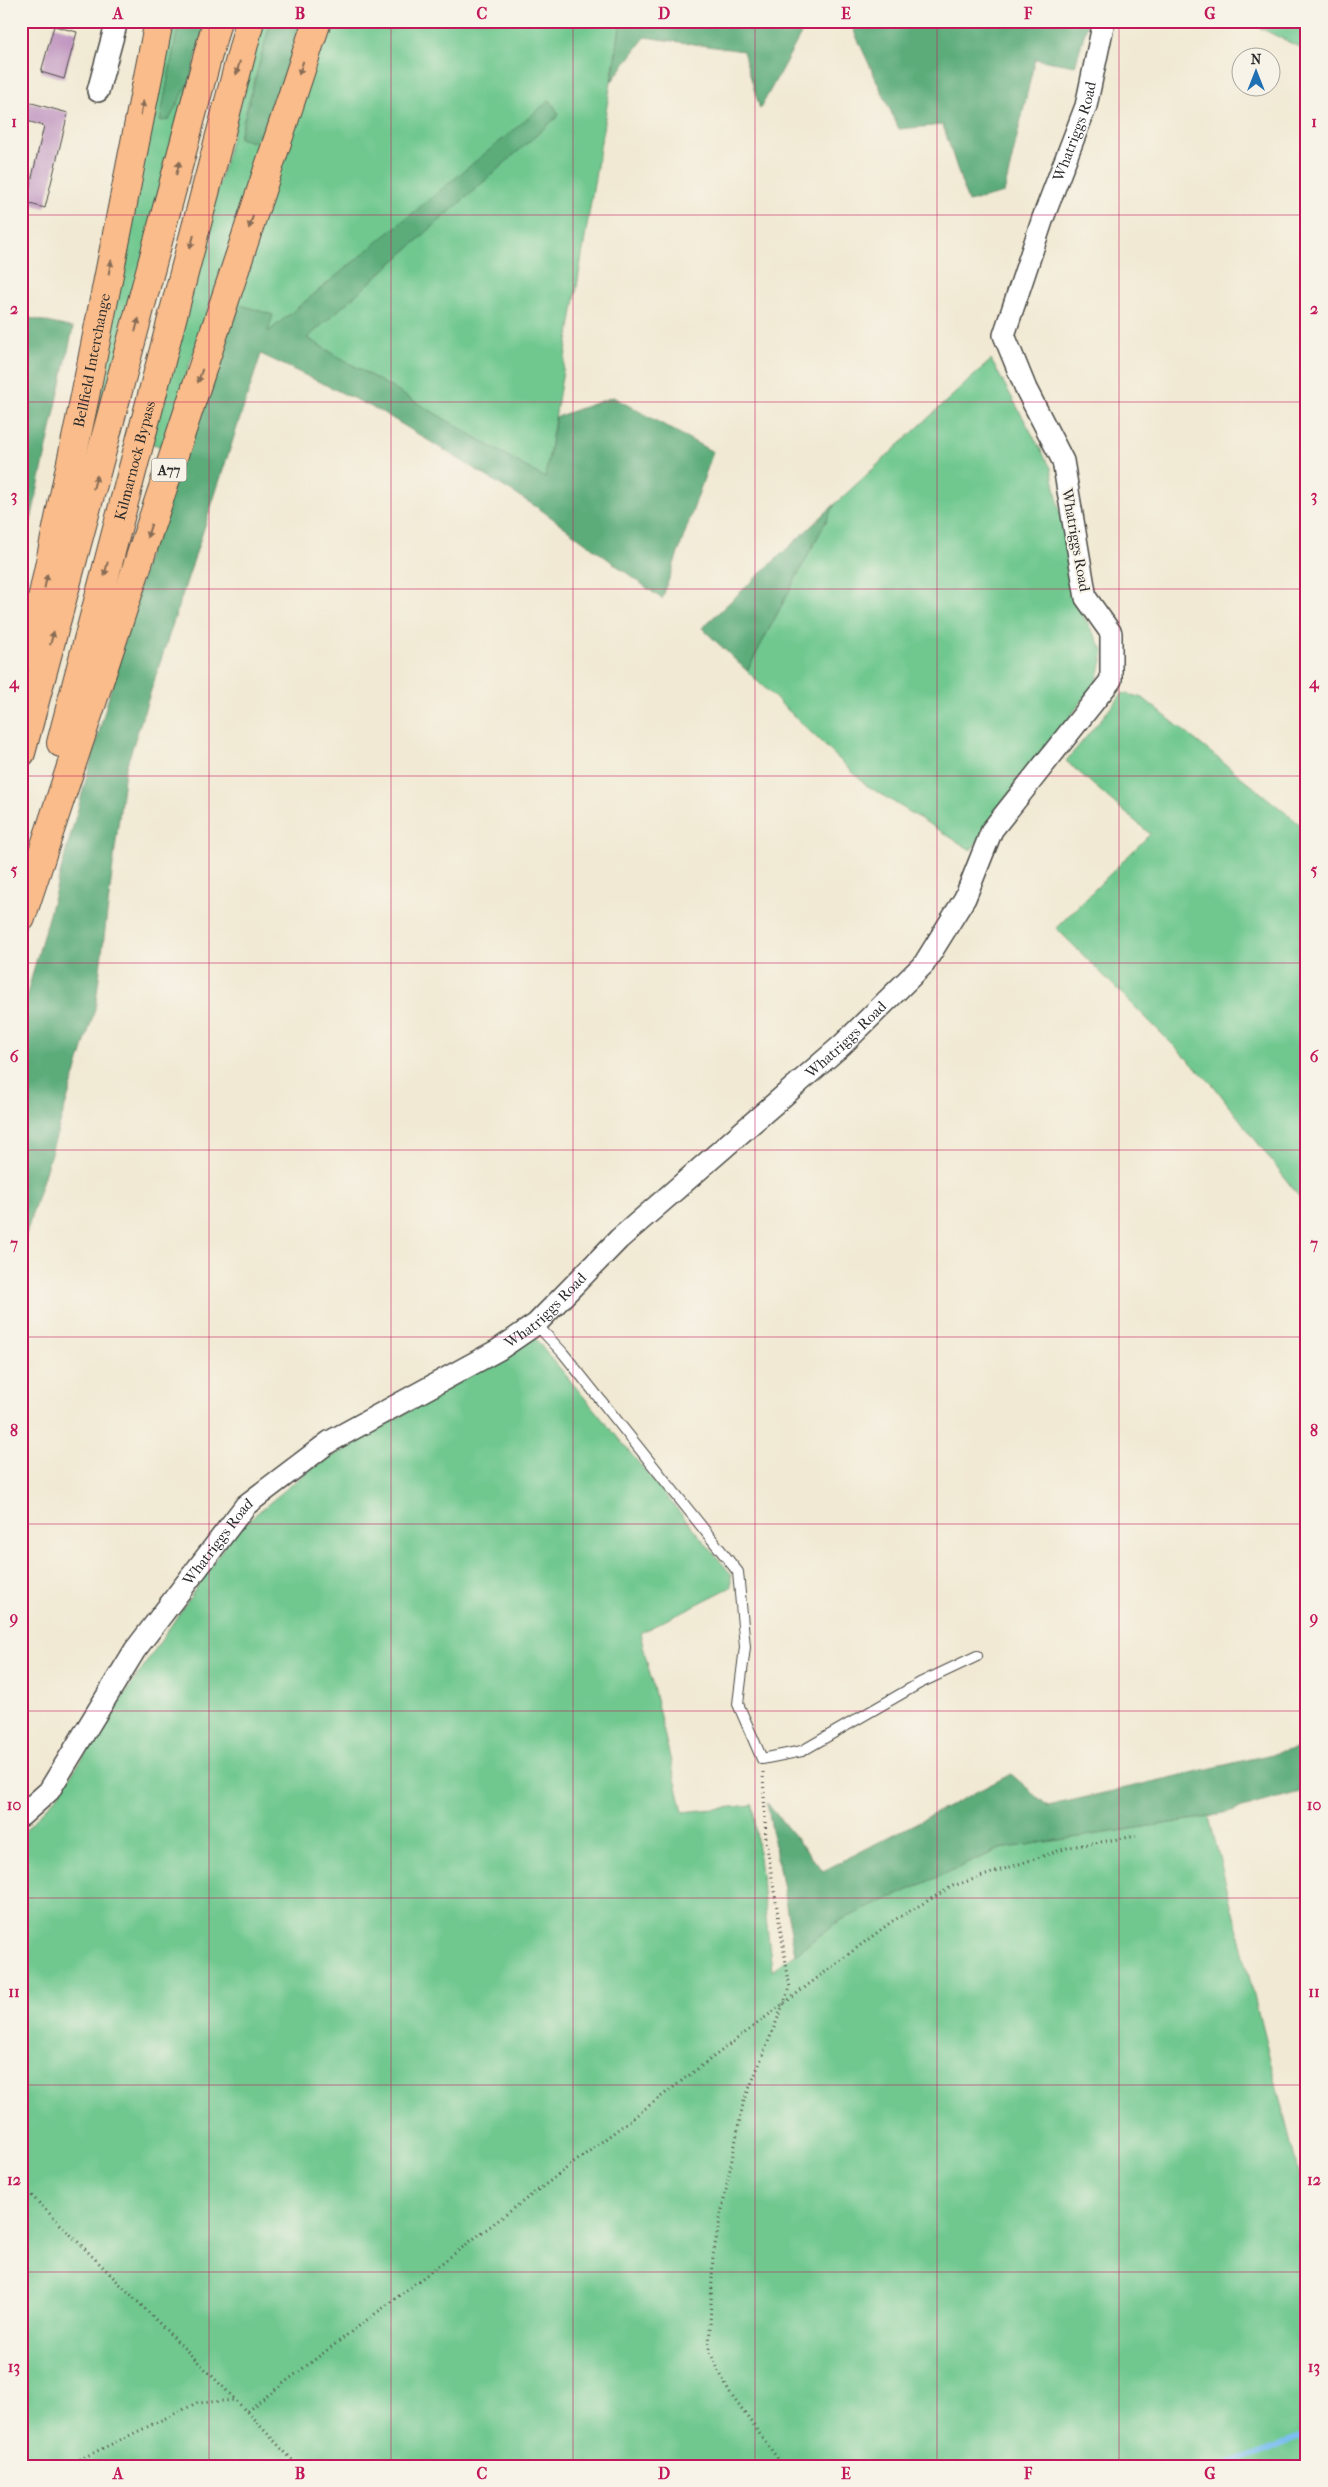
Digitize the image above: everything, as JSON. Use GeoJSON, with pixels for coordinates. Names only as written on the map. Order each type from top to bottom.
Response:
{"type":"FeatureCollection","features":[{"type":"Feature","properties":{"kind":"highway","name":"Bellfield Interchange"},"geometry":{"type":"LineString","coordinates":[[21,697],[84,401],[159,21]]}},
{"type":"Feature","properties":{"kind":"highway"},"geometry":{"type":"LineString","coordinates":[[21,753],[217,21]]}},
{"type":"Feature","properties":{"kind":"highway","name":"Kilmarnock Bypass"},"geometry":{"type":"LineString","coordinates":[[21,899],[136,452],[250,21]]}},
{"type":"Feature","properties":{"kind":"highway","name":"A77"},"geometry":{"type":"LineString","coordinates":[[21,918],[317,21]]}},
{"type":"Feature","properties":{"kind":"street"},"geometry":{"type":"LineString","coordinates":[[98,91],[117,21]]}},
{"type":"Feature","properties":{"kind":"street","name":"Whatriggs Road"},"geometry":{"type":"LineString","coordinates":[[21,1816],[49,1791],[135,1650],[246,1505],[329,1442],[498,1350],[536,1324],[619,1239],[842,1045],[924,964],[965,898],[992,830],[1111,680],[1111,633],[1086,598],[1063,461],[1026,389],[1004,334],[1043,218],[1086,106],[1104,21]]}},
{"type":"Feature","properties":{"kind":"lane"},"geometry":{"type":"LineString","coordinates":[[536,1324],[564,1353],[738,1572],[745,1647],[738,1704],[762,1759],[802,1751],[920,1683],[977,1656]]}},
{"type":"Feature","properties":{"kind":"path"},"geometry":{"type":"LineString","coordinates":[[762,1759],[766,1841],[790,1988],[743,2104],[713,2255],[709,2350],[729,2392],[783,2466]]}},
{"type":"Feature","properties":{"kind":"path"},"geometry":{"type":"LineString","coordinates":[[247,2411],[891,1922],[952,1886],[1070,1847],[1136,1836]]}},
{"type":"Feature","properties":{"kind":"path"},"geometry":{"type":"LineString","coordinates":[[21,2185],[247,2411],[298,2466]]}},
{"type":"Feature","properties":{"kind":"path"},"geometry":{"type":"LineString","coordinates":[[66,2466],[197,2403],[236,2400]]}},
{"type":"Feature","properties":{"kind":"green space"},"geometry":{"type":"Polygon","coordinates":[[[171,21],[179,21],[160,121],[169,120],[191,78],[100,425],[89,423],[171,21]]]}},
{"type":"Feature","properties":{"kind":"green space"},"geometry":{"type":"Polygon","coordinates":[[[179,21],[206,21],[191,78],[169,120],[160,121],[179,21]]]}},
{"type":"Feature","properties":{"kind":"green space"},"geometry":{"type":"Polygon","coordinates":[[[262,21],[271,21],[239,137],[252,142],[271,122],[183,384],[164,448],[151,443],[262,21]]]}},
{"type":"Feature","properties":{"kind":"green space"},"geometry":{"type":"Polygon","coordinates":[[[271,21],[304,21],[271,122],[252,142],[239,138],[271,21]]]}},
{"type":"Feature","properties":{"kind":"green space"},"geometry":{"type":"Polygon","coordinates":[[[326,21],[621,21],[545,479],[307,338],[559,115],[551,101],[267,333],[232,302],[326,21]]]}},
{"type":"Feature","properties":{"kind":"green space"},"geometry":{"type":"Polygon","coordinates":[[[621,21],[808,21],[760,109],[743,51],[645,37],[612,81],[621,21]]]}},
{"type":"Feature","properties":{"kind":"green space"},"geometry":{"type":"Polygon","coordinates":[[[820,21],[1088,21],[1075,66],[1035,59],[1004,193],[968,202],[943,125],[899,129],[852,27],[820,21]]]}},
{"type":"Feature","properties":{"kind":"green space"},"geometry":{"type":"Polygon","coordinates":[[[1246,21],[1307,21],[1307,51],[1246,21]]]}},
{"type":"Feature","properties":{"kind":"green space"},"geometry":{"type":"Polygon","coordinates":[[[550,100],[559,115],[307,338],[545,478],[556,417],[613,397],[713,452],[662,599],[540,509],[382,412],[261,354],[125,770],[95,1009],[21,1251],[21,1016],[162,503],[232,302],[273,315],[268,332],[550,100]]]}},
{"type":"Feature","properties":{"kind":"green space"},"geometry":{"type":"Polygon","coordinates":[[[21,316],[73,328],[21,566],[21,316]]]}},
{"type":"Feature","properties":{"kind":"green space"},"geometry":{"type":"Polygon","coordinates":[[[991,360],[1051,468],[1080,610],[1104,652],[1097,681],[971,850],[866,785],[747,671],[835,504],[991,360]]]}},
{"type":"Feature","properties":{"kind":"green space"},"geometry":{"type":"Polygon","coordinates":[[[835,504],[747,671],[702,628],[835,504]]]}},
{"type":"Feature","properties":{"kind":"green space"},"geometry":{"type":"Polygon","coordinates":[[[1123,693],[1143,698],[1307,830],[1307,1207],[1214,1086],[1056,928],[1150,834],[1066,761],[1123,693]]]}},
{"type":"Feature","properties":{"kind":"green space"},"geometry":{"type":"Polygon","coordinates":[[[534,1337],[731,1574],[731,1587],[640,1633],[683,1812],[753,1805],[772,1970],[839,1921],[1000,1849],[1209,1817],[1307,2207],[1307,2466],[21,2466],[21,1835],[57,1796],[233,1533],[308,1471],[534,1337]]]}},
{"type":"Feature","properties":{"kind":"green space"},"geometry":{"type":"Polygon","coordinates":[[[1307,1746],[1307,1790],[1209,1817],[1000,1849],[839,1921],[795,1954],[767,1803],[823,1871],[1011,1774],[1048,1806],[1307,1746]]]}},
{"type":"Feature","properties":{"kind":"building"},"geometry":{"type":"Polygon","coordinates":[[[54,26],[77,32],[64,79],[41,72],[54,26]]]}},
{"type":"Feature","properties":{"kind":"building"},"geometry":{"type":"Polygon","coordinates":[[[21,100],[68,113],[45,208],[26,203],[44,126],[21,119],[21,100]]]}},
{"type":"Feature","properties":{"kind":"waterway"},"geometry":{"type":"LineString","coordinates":[[1223,2466],[1307,2435]]}}]}
